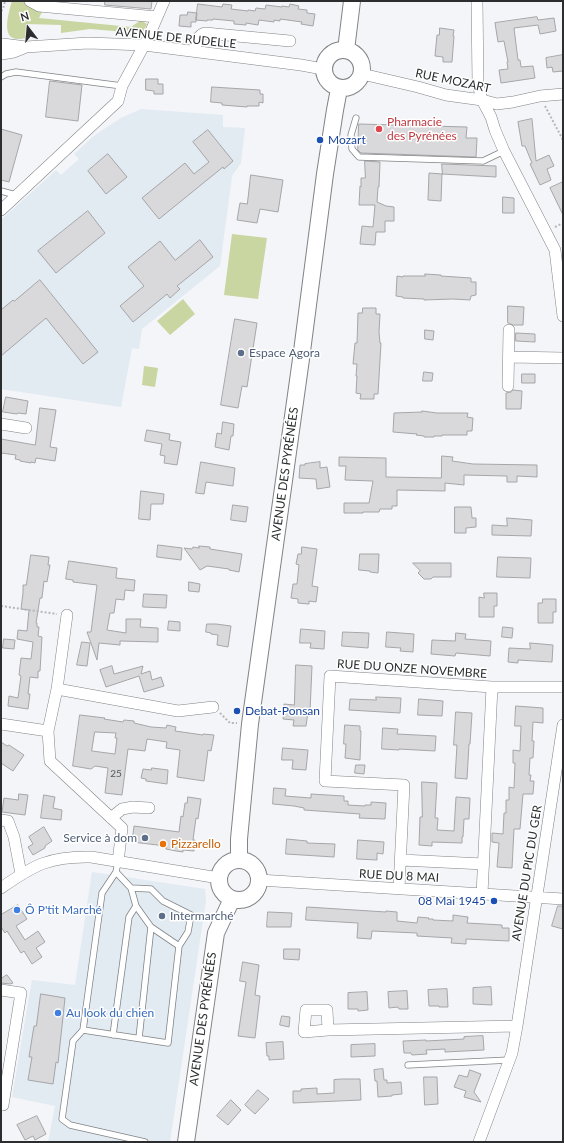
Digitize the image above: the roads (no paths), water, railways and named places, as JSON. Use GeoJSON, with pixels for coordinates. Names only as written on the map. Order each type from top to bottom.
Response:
{"type":"FeatureCollection","features":[{"type":"Feature","properties":{"kind":"main road"},"geometry":{"type":"LineString","coordinates":[[346,50],[352,1]]}},
{"type":"Feature","properties":{"kind":"main road"},"geometry":{"type":"LineString","coordinates":[[346,50],[356,54],[362,63],[362,74],[358,83],[349,88],[339,89],[327,82],[323,69],[326,58],[335,51],[346,50]]}},
{"type":"Feature","properties":{"kind":"main road","name":"AVENUE DES PYRÉNÉES"},"geometry":{"type":"LineString","coordinates":[[239,860],[239,839],[250,724],[299,374],[325,174],[339,89]]}},
{"type":"Feature","properties":{"kind":"main road"},"geometry":{"type":"LineString","coordinates":[[239,860],[251,864],[255,868],[259,880],[255,892],[244,899],[238,900],[226,896],[222,891],[219,878],[225,865],[231,861],[239,860]]}},
{"type":"Feature","properties":{"kind":"main road","name":"AVENUE DES PYRÉNÉES"},"geometry":{"type":"LineString","coordinates":[[186,1142],[216,933],[232,899]]}},
{"type":"Feature","properties":{"kind":"street"},"geometry":{"type":"LineString","coordinates":[[30,1],[39,6],[157,17]]}},
{"type":"Feature","properties":{"kind":"street"},"geometry":{"type":"LineString","coordinates":[[1,210],[118,101],[122,86],[144,45],[164,1]]}},
{"type":"Feature","properties":{"kind":"street"},"geometry":{"type":"LineString","coordinates":[[477,1],[478,84],[482,100],[491,116],[504,151],[559,252],[563,316]]}},
{"type":"Feature","properties":{"kind":"street"},"geometry":{"type":"LineString","coordinates":[[195,51],[198,37],[205,33],[290,41]]}},
{"type":"Feature","properties":{"kind":"street","name":"AVENUE DE RUDELLE"},"geometry":{"type":"LineString","coordinates":[[2,49],[88,43],[144,45],[323,69]]}},
{"type":"Feature","properties":{"kind":"street","name":"RUE MOZART"},"geometry":{"type":"LineString","coordinates":[[362,74],[446,95],[482,100],[497,104],[540,96],[563,94]]}},
{"type":"Feature","properties":{"kind":"street"},"geometry":{"type":"LineString","coordinates":[[508,386],[509,330]]}},
{"type":"Feature","properties":{"kind":"street"},"geometry":{"type":"LineString","coordinates":[[509,357],[563,358]]}},
{"type":"Feature","properties":{"kind":"street"},"geometry":{"type":"LineString","coordinates":[[1,424],[26,428]]}},
{"type":"Feature","properties":{"kind":"street"},"geometry":{"type":"LineString","coordinates":[[67,615],[57,689],[48,731],[50,762],[122,828],[117,867]]}},
{"type":"Feature","properties":{"kind":"street","name":"RUE DU ONZE NOVEMBRE"},"geometry":{"type":"LineString","coordinates":[[399,888],[404,785],[325,781],[330,676],[492,687],[563,687]]}},
{"type":"Feature","properties":{"kind":"street","name":"RUE DU ONZE NOVEMBRE"},"geometry":{"type":"LineString","coordinates":[[482,894],[492,687]]}},
{"type":"Feature","properties":{"kind":"street"},"geometry":{"type":"LineString","coordinates":[[57,689],[178,711],[213,707]]}},
{"type":"Feature","properties":{"kind":"street"},"geometry":{"type":"LineString","coordinates":[[1,724],[48,731]]}},
{"type":"Feature","properties":{"kind":"street","name":"AVENUE DU PIC DU GER"},"geometry":{"type":"LineString","coordinates":[[479,1142],[512,1053],[563,725]]}},
{"type":"Feature","properties":{"kind":"street"},"geometry":{"type":"LineString","coordinates":[[111,818],[122,809],[133,807],[149,808]]}},
{"type":"Feature","properties":{"kind":"street"},"geometry":{"type":"LineString","coordinates":[[1,820],[8,821],[12,831],[21,874]]}},
{"type":"Feature","properties":{"kind":"street"},"geometry":{"type":"LineString","coordinates":[[1,888],[21,874],[40,864],[74,856],[91,857],[117,867],[219,878]]}},
{"type":"Feature","properties":{"kind":"street"},"geometry":{"type":"LineString","coordinates":[[401,860],[484,864]]}},
{"type":"Feature","properties":{"kind":"street","name":"RUE DU 8 MAI"},"geometry":{"type":"LineString","coordinates":[[259,880],[563,899]]}},
{"type":"Feature","properties":{"kind":"street"},"geometry":{"type":"LineString","coordinates":[[1,990],[21,993],[3,1105],[1,1105]]}},
{"type":"Feature","properties":{"kind":"street"},"geometry":{"type":"LineString","coordinates":[[328,1030],[517,1026]]}},
{"type":"Feature","properties":{"kind":"lane"},"geometry":{"type":"LineString","coordinates":[[1,77],[6,74],[16,72],[122,86]]}},
{"type":"Feature","properties":{"kind":"lane"},"geometry":{"type":"LineString","coordinates":[[356,118],[351,135],[352,149],[359,157],[483,161],[504,151]]}},
{"type":"Feature","properties":{"kind":"lane"},"geometry":{"type":"LineString","coordinates":[[1,191],[17,196]]}},
{"type":"Feature","properties":{"kind":"lane"},"geometry":{"type":"LineString","coordinates":[[145,1142],[70,1125],[62,1119],[73,1041],[83,1030],[102,892],[117,867],[131,888],[136,906],[151,927],[179,946]]}},
{"type":"Feature","properties":{"kind":"lane"},"geometry":{"type":"LineString","coordinates":[[83,1030],[168,1043],[179,946],[188,932],[191,914],[164,900],[151,889],[131,888]]}},
{"type":"Feature","properties":{"kind":"lane"},"geometry":{"type":"LineString","coordinates":[[113,1035],[129,917],[136,906]]}},
{"type":"Feature","properties":{"kind":"lane"},"geometry":{"type":"LineString","coordinates":[[139,1038],[151,927]]}},
{"type":"Feature","properties":{"kind":"lane"},"geometry":{"type":"LineString","coordinates":[[408,1065],[509,1060]]}},
{"type":"Feature","properties":{"kind":"place","name":"Pharmacie des Pyrénées"},"geometry":{"type":"Point","coordinates":[379,129]}},
{"type":"Feature","properties":{"kind":"place","name":"Mozart"},"geometry":{"type":"Point","coordinates":[320,140]}},
{"type":"Feature","properties":{"kind":"place","name":"Espace Agora"},"geometry":{"type":"Point","coordinates":[241,353]}},
{"type":"Feature","properties":{"kind":"place","name":"Debat-Ponsan"},"geometry":{"type":"Point","coordinates":[237,711]}},
{"type":"Feature","properties":{"kind":"place","name":"Service à dom"},"geometry":{"type":"Point","coordinates":[145,838]}},
{"type":"Feature","properties":{"kind":"place","name":"Pizzarello"},"geometry":{"type":"Point","coordinates":[163,844]}},
{"type":"Feature","properties":{"kind":"place","name":"08 Mai 1945"},"geometry":{"type":"Point","coordinates":[494,901]}},
{"type":"Feature","properties":{"kind":"place","name":"Ô P'tit Marché"},"geometry":{"type":"Point","coordinates":[17,910]}},
{"type":"Feature","properties":{"kind":"place","name":"Intermarché"},"geometry":{"type":"Point","coordinates":[162,916]}},
{"type":"Feature","properties":{"kind":"place","name":"Au look du chien"},"geometry":{"type":"Point","coordinates":[58,1013]}}]}
